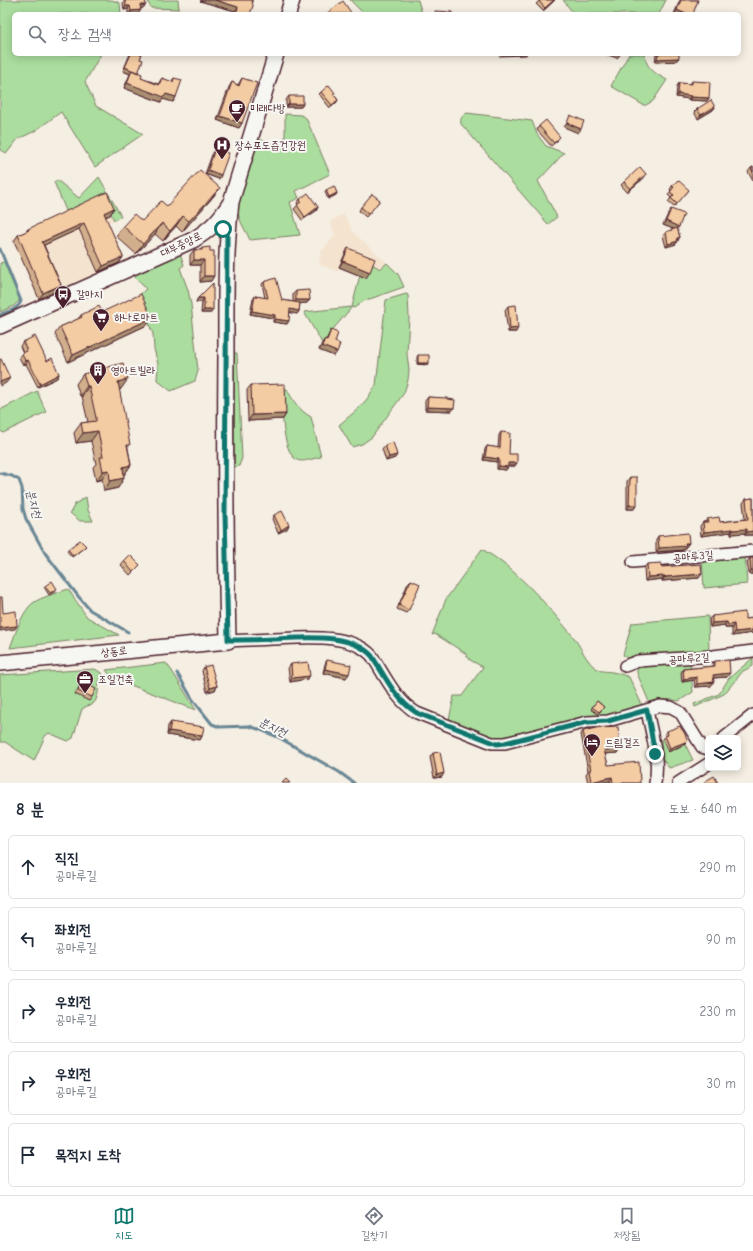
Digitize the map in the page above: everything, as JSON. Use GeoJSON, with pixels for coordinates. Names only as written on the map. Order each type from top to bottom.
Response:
{"type":"FeatureCollection","features":[{"type":"Feature","properties":{"kind":"street"},"geometry":{"type":"LineString","coordinates":[[289,12],[292,0]]}},
{"type":"Feature","properties":{"kind":"street","name":"대부중앙로"},"geometry":{"type":"LineString","coordinates":[[0,326],[193,240],[214,225],[231,202],[275,56]]}},
{"type":"Feature","properties":{"kind":"street"},"geometry":{"type":"LineString","coordinates":[[231,202],[227,235],[225,514],[228,640],[302,637],[341,641],[354,644],[368,651],[401,700],[410,709],[497,744],[587,722],[608,721],[666,705],[676,709],[684,717],[702,747],[705,748]]}},
{"type":"Feature","properties":{"kind":"street"},"geometry":{"type":"LineString","coordinates":[[214,225],[220,227],[227,235]]}},
{"type":"Feature","properties":{"kind":"street","name":"공마루3길"},"geometry":{"type":"LineString","coordinates":[[633,562],[753,550]]}},
{"type":"Feature","properties":{"kind":"street","name":"상동로"},"geometry":{"type":"LineString","coordinates":[[0,663],[228,640]]}},
{"type":"Feature","properties":{"kind":"street","name":"공마루2길"},"geometry":{"type":"LineString","coordinates":[[625,666],[638,662],[753,651]]}},
{"type":"Feature","properties":{"kind":"street"},"geometry":{"type":"LineString","coordinates":[[647,710],[656,758],[657,768],[655,783]]}},
{"type":"Feature","properties":{"kind":"street"},"geometry":{"type":"LineString","coordinates":[[728,735],[753,715]]}},
{"type":"Feature","properties":{"kind":"street"},"geometry":{"type":"LineString","coordinates":[[678,783],[705,766]]}},
{"type":"Feature","properties":{"kind":"shaded area"},"geometry":{"type":"Polygon","coordinates":[[[102,196],[114,220],[103,225],[121,265],[39,301],[12,239],[102,196]]]}},
{"type":"Feature","properties":{"kind":"shaded area"},"geometry":{"type":"Polygon","coordinates":[[[344,214],[353,232],[387,263],[366,278],[340,267],[338,272],[319,264],[321,252],[335,235],[330,221],[344,214]]]}},
{"type":"Feature","properties":{"kind":"green space"},"geometry":{"type":"Polygon","coordinates":[[[0,0],[112,0],[120,3],[121,12],[12,12],[12,56],[100,56],[85,82],[96,106],[143,134],[95,167],[61,112],[35,131],[18,139],[7,153],[0,150],[0,0]]]}},
{"type":"Feature","properties":{"kind":"green space"},"geometry":{"type":"Polygon","coordinates":[[[147,0],[178,0],[179,9],[151,8],[147,0]]]}},
{"type":"Feature","properties":{"kind":"green space"},"geometry":{"type":"Polygon","coordinates":[[[350,0],[418,0],[421,12],[362,12],[350,0]]]}},
{"type":"Feature","properties":{"kind":"green space"},"geometry":{"type":"Polygon","coordinates":[[[563,0],[666,0],[660,12],[572,12],[563,0]]]}},
{"type":"Feature","properties":{"kind":"green space"},"geometry":{"type":"Polygon","coordinates":[[[628,56],[645,56],[649,67],[655,73],[667,80],[653,101],[646,105],[643,105],[611,86],[628,56]]]}},
{"type":"Feature","properties":{"kind":"green space"},"geometry":{"type":"Polygon","coordinates":[[[467,113],[532,121],[537,134],[546,146],[564,153],[538,181],[557,217],[548,224],[461,124],[462,117],[467,113]]]}},
{"type":"Feature","properties":{"kind":"green space"},"geometry":{"type":"Polygon","coordinates":[[[285,114],[301,115],[306,118],[330,174],[296,191],[299,198],[290,202],[300,235],[250,240],[240,220],[238,210],[244,178],[257,138],[280,148],[285,143],[285,114]]]}},
{"type":"Feature","properties":{"kind":"green space"},"geometry":{"type":"Polygon","coordinates":[[[99,177],[121,216],[114,220],[102,196],[67,213],[54,182],[57,180],[79,198],[99,177]]]}},
{"type":"Feature","properties":{"kind":"green space"},"geometry":{"type":"Polygon","coordinates":[[[180,253],[184,265],[180,268],[188,290],[191,304],[198,371],[195,381],[171,391],[157,380],[158,364],[154,349],[153,334],[138,296],[146,289],[133,274],[180,253]]]}},
{"type":"Feature","properties":{"kind":"green space"},"geometry":{"type":"Polygon","coordinates":[[[4,262],[19,301],[14,306],[0,312],[0,263],[4,262]]]}},
{"type":"Feature","properties":{"kind":"green space"},"geometry":{"type":"Polygon","coordinates":[[[387,263],[398,274],[404,287],[364,301],[354,308],[352,307],[360,275],[372,264],[380,269],[387,263]]]}},
{"type":"Feature","properties":{"kind":"green space"},"geometry":{"type":"Polygon","coordinates":[[[406,294],[408,295],[409,317],[407,354],[409,370],[404,393],[372,437],[362,444],[352,447],[339,425],[358,409],[376,385],[386,300],[406,294]]]}},
{"type":"Feature","properties":{"kind":"green space"},"geometry":{"type":"Polygon","coordinates":[[[352,307],[329,334],[325,344],[322,343],[304,312],[352,307]]]}},
{"type":"Feature","properties":{"kind":"green space"},"geometry":{"type":"Polygon","coordinates":[[[234,353],[237,353],[242,458],[239,466],[234,467],[234,353]]]}},
{"type":"Feature","properties":{"kind":"green space"},"geometry":{"type":"Polygon","coordinates":[[[282,389],[287,389],[297,405],[311,417],[321,457],[299,461],[292,455],[285,438],[282,389]]]}},
{"type":"Feature","properties":{"kind":"green space"},"geometry":{"type":"Polygon","coordinates":[[[37,391],[46,412],[3,433],[0,430],[0,410],[37,391]]]}},
{"type":"Feature","properties":{"kind":"green space"},"geometry":{"type":"Polygon","coordinates":[[[86,497],[88,510],[93,521],[80,521],[70,513],[75,504],[86,497]]]}},
{"type":"Feature","properties":{"kind":"green space"},"geometry":{"type":"Polygon","coordinates":[[[482,549],[495,557],[519,577],[552,611],[575,639],[586,658],[593,666],[601,671],[629,677],[642,705],[640,708],[608,717],[589,717],[502,738],[493,738],[449,720],[454,696],[462,696],[483,667],[470,660],[465,653],[435,634],[432,635],[446,599],[482,549]]]}},
{"type":"Feature","properties":{"kind":"green space"},"geometry":{"type":"Polygon","coordinates":[[[745,555],[747,584],[704,588],[702,559],[745,555]]]}},
{"type":"Feature","properties":{"kind":"green space"},"geometry":{"type":"Polygon","coordinates":[[[68,589],[87,617],[119,635],[10,648],[19,624],[29,607],[40,599],[68,589]]]}},
{"type":"Feature","properties":{"kind":"green space"},"geometry":{"type":"Polygon","coordinates":[[[708,616],[709,653],[632,658],[627,658],[623,655],[632,623],[708,616]]]}},
{"type":"Feature","properties":{"kind":"green space"},"geometry":{"type":"Polygon","coordinates":[[[753,658],[753,666],[743,671],[724,694],[695,707],[694,704],[719,694],[729,678],[753,658]]]}},
{"type":"Feature","properties":{"kind":"green space"},"geometry":{"type":"Polygon","coordinates":[[[166,663],[196,710],[120,681],[110,675],[106,670],[166,663]]]}},
{"type":"Feature","properties":{"kind":"green space"},"geometry":{"type":"Polygon","coordinates":[[[690,663],[693,692],[679,701],[657,700],[649,702],[637,673],[640,665],[690,663]]]}},
{"type":"Feature","properties":{"kind":"green space"},"geometry":{"type":"Polygon","coordinates":[[[95,669],[103,674],[99,682],[96,700],[92,705],[82,709],[73,738],[68,741],[49,733],[45,736],[34,761],[5,742],[0,742],[0,675],[95,669]]]}},
{"type":"Feature","properties":{"kind":"green space"},"geometry":{"type":"Polygon","coordinates":[[[663,739],[668,752],[685,744],[693,760],[669,768],[661,757],[661,740],[663,739]]]}},
{"type":"Feature","properties":{"kind":"building"},"geometry":{"type":"Polygon","coordinates":[[[125,0],[145,0],[146,5],[140,5],[141,10],[131,11],[130,6],[126,6],[125,0]]]}},
{"type":"Feature","properties":{"kind":"building"},"geometry":{"type":"Polygon","coordinates":[[[215,0],[252,0],[253,6],[251,12],[237,12],[238,7],[215,0]]]}},
{"type":"Feature","properties":{"kind":"building"},"geometry":{"type":"Polygon","coordinates":[[[554,0],[545,8],[539,1],[554,0]]]}},
{"type":"Feature","properties":{"kind":"building"},"geometry":{"type":"Polygon","coordinates":[[[681,0],[698,0],[694,12],[682,12],[677,10],[681,0]]]}},
{"type":"Feature","properties":{"kind":"building"},"geometry":{"type":"Polygon","coordinates":[[[343,1],[351,12],[329,12],[343,1]]]}},
{"type":"Feature","properties":{"kind":"building"},"geometry":{"type":"Polygon","coordinates":[[[130,56],[141,56],[140,59],[143,60],[138,73],[125,67],[130,56]]]}},
{"type":"Feature","properties":{"kind":"building"},"geometry":{"type":"Polygon","coordinates":[[[658,56],[679,56],[679,58],[657,59],[658,56]]]}},
{"type":"Feature","properties":{"kind":"building"},"geometry":{"type":"Polygon","coordinates":[[[132,70],[142,74],[141,78],[159,85],[162,78],[173,82],[174,78],[182,80],[176,97],[166,94],[164,97],[127,83],[132,70]]]}},
{"type":"Feature","properties":{"kind":"building"},"geometry":{"type":"Polygon","coordinates":[[[242,78],[257,83],[242,123],[220,116],[232,82],[239,86],[242,78]]]}},
{"type":"Feature","properties":{"kind":"building"},"geometry":{"type":"Polygon","coordinates":[[[692,81],[710,82],[709,98],[691,97],[678,94],[679,83],[692,84],[692,81]]]}},
{"type":"Feature","properties":{"kind":"building"},"geometry":{"type":"Polygon","coordinates":[[[329,85],[335,93],[333,94],[338,100],[332,105],[321,92],[329,85]]]}},
{"type":"Feature","properties":{"kind":"building"},"geometry":{"type":"Polygon","coordinates":[[[289,96],[303,96],[303,104],[289,104],[289,96]]]}},
{"type":"Feature","properties":{"kind":"building"},"geometry":{"type":"Polygon","coordinates":[[[711,100],[715,107],[701,115],[697,109],[711,100]]]}},
{"type":"Feature","properties":{"kind":"building"},"geometry":{"type":"Polygon","coordinates":[[[570,115],[584,121],[581,129],[567,123],[570,115]]]}},
{"type":"Feature","properties":{"kind":"building"},"geometry":{"type":"Polygon","coordinates":[[[546,120],[560,137],[554,143],[539,126],[546,120]]]}},
{"type":"Feature","properties":{"kind":"building"},"geometry":{"type":"Polygon","coordinates":[[[215,148],[229,153],[221,175],[208,170],[215,148]]]}},
{"type":"Feature","properties":{"kind":"building"},"geometry":{"type":"Polygon","coordinates":[[[640,167],[646,174],[630,189],[624,182],[640,167]]]}},
{"type":"Feature","properties":{"kind":"building"},"geometry":{"type":"Polygon","coordinates":[[[200,170],[220,188],[189,221],[183,216],[170,231],[162,223],[143,244],[123,226],[134,214],[142,221],[161,201],[167,206],[200,170]]]}},
{"type":"Feature","properties":{"kind":"building"},"geometry":{"type":"Polygon","coordinates":[[[678,180],[689,190],[677,204],[671,198],[674,195],[670,192],[674,187],[672,186],[678,180]]]}},
{"type":"Feature","properties":{"kind":"building"},"geometry":{"type":"Polygon","coordinates":[[[334,186],[337,193],[329,197],[326,190],[334,186]]]}},
{"type":"Feature","properties":{"kind":"building"},"geometry":{"type":"Polygon","coordinates":[[[107,192],[114,208],[104,213],[123,257],[103,266],[84,223],[42,242],[61,285],[43,293],[18,235],[107,192]]]}},
{"type":"Feature","properties":{"kind":"building"},"geometry":{"type":"Polygon","coordinates":[[[308,193],[318,207],[305,217],[297,205],[301,202],[300,199],[308,193]]]}},
{"type":"Feature","properties":{"kind":"building"},"geometry":{"type":"Polygon","coordinates":[[[372,194],[380,200],[369,214],[361,207],[372,194]]]}},
{"type":"Feature","properties":{"kind":"building"},"geometry":{"type":"Polygon","coordinates":[[[671,209],[684,214],[679,227],[666,221],[671,209]]]}},
{"type":"Feature","properties":{"kind":"building"},"geometry":{"type":"Polygon","coordinates":[[[677,228],[680,237],[677,238],[678,241],[668,244],[666,232],[677,228]]]}},
{"type":"Feature","properties":{"kind":"building"},"geometry":{"type":"Polygon","coordinates":[[[210,247],[210,251],[214,251],[214,276],[204,276],[204,260],[194,260],[194,250],[202,250],[202,248],[210,247]]]}},
{"type":"Feature","properties":{"kind":"building"},"geometry":{"type":"Polygon","coordinates":[[[348,248],[375,259],[370,272],[343,261],[348,248]]]}},
{"type":"Feature","properties":{"kind":"building"},"geometry":{"type":"Polygon","coordinates":[[[276,278],[282,300],[300,303],[299,311],[290,309],[289,321],[275,319],[275,315],[252,311],[255,296],[268,298],[264,282],[276,278]]]}},
{"type":"Feature","properties":{"kind":"building"},"geometry":{"type":"Polygon","coordinates":[[[213,283],[213,310],[204,310],[204,298],[198,298],[213,283]]]}},
{"type":"Feature","properties":{"kind":"building"},"geometry":{"type":"Polygon","coordinates":[[[309,290],[310,300],[296,300],[296,291],[309,290]]]}},
{"type":"Feature","properties":{"kind":"building"},"geometry":{"type":"Polygon","coordinates":[[[141,294],[152,318],[73,355],[60,327],[82,317],[81,315],[99,306],[102,312],[141,294]]]}},
{"type":"Feature","properties":{"kind":"building"},"geometry":{"type":"Polygon","coordinates":[[[516,305],[518,328],[510,329],[508,306],[516,305]]]}},
{"type":"Feature","properties":{"kind":"building"},"geometry":{"type":"Polygon","coordinates":[[[331,330],[338,333],[335,342],[340,344],[337,352],[322,346],[325,339],[327,340],[331,330]]]}},
{"type":"Feature","properties":{"kind":"building"},"geometry":{"type":"Polygon","coordinates":[[[35,336],[47,361],[52,358],[59,374],[40,384],[28,360],[25,361],[22,353],[27,351],[23,342],[35,336]]]}},
{"type":"Feature","properties":{"kind":"building"},"geometry":{"type":"Polygon","coordinates":[[[418,355],[429,355],[429,363],[418,363],[418,355]]]}},
{"type":"Feature","properties":{"kind":"building"},"geometry":{"type":"Polygon","coordinates":[[[0,359],[10,378],[0,382],[0,359]]]}},
{"type":"Feature","properties":{"kind":"building"},"geometry":{"type":"Polygon","coordinates":[[[123,363],[128,379],[118,382],[130,445],[127,445],[131,465],[123,467],[124,478],[110,481],[109,470],[103,471],[100,457],[103,457],[98,431],[83,433],[81,423],[96,421],[96,418],[89,386],[87,386],[83,374],[123,363]]]}},
{"type":"Feature","properties":{"kind":"building"},"geometry":{"type":"Polygon","coordinates":[[[285,384],[286,414],[252,415],[251,385],[285,384]]]}},
{"type":"Feature","properties":{"kind":"building"},"geometry":{"type":"Polygon","coordinates":[[[428,397],[455,400],[454,408],[427,407],[428,397]]]}},
{"type":"Feature","properties":{"kind":"building"},"geometry":{"type":"Polygon","coordinates":[[[501,432],[510,433],[509,454],[517,454],[517,463],[508,463],[508,467],[499,466],[499,459],[485,457],[487,446],[500,448],[501,432]]]}},
{"type":"Feature","properties":{"kind":"building"},"geometry":{"type":"Polygon","coordinates":[[[393,442],[397,455],[389,457],[385,445],[393,442]]]}},
{"type":"Feature","properties":{"kind":"building"},"geometry":{"type":"Polygon","coordinates":[[[630,477],[637,477],[637,505],[629,505],[630,477]]]}},
{"type":"Feature","properties":{"kind":"building"},"geometry":{"type":"Polygon","coordinates":[[[753,498],[753,531],[747,532],[747,529],[733,529],[704,532],[703,522],[708,522],[707,519],[719,517],[720,522],[748,519],[746,499],[753,498]]]}},
{"type":"Feature","properties":{"kind":"building"},"geometry":{"type":"Polygon","coordinates":[[[282,511],[289,525],[281,530],[274,515],[282,511]]]}},
{"type":"Feature","properties":{"kind":"building"},"geometry":{"type":"Polygon","coordinates":[[[688,533],[689,543],[685,543],[686,546],[659,548],[658,536],[688,533]]]}},
{"type":"Feature","properties":{"kind":"building"},"geometry":{"type":"Polygon","coordinates":[[[80,540],[86,546],[73,556],[68,549],[80,540]]]}},
{"type":"Feature","properties":{"kind":"building"},"geometry":{"type":"Polygon","coordinates":[[[130,555],[140,565],[133,572],[124,561],[130,555]]]}},
{"type":"Feature","properties":{"kind":"building"},"geometry":{"type":"Polygon","coordinates":[[[750,558],[753,558],[753,570],[751,571],[750,558]]]}},
{"type":"Feature","properties":{"kind":"building"},"geometry":{"type":"Polygon","coordinates":[[[661,563],[661,567],[701,564],[702,574],[648,577],[647,564],[661,563]]]}},
{"type":"Feature","properties":{"kind":"building"},"geometry":{"type":"Polygon","coordinates":[[[411,580],[420,584],[409,610],[399,605],[411,580]]]}},
{"type":"Feature","properties":{"kind":"building"},"geometry":{"type":"Polygon","coordinates":[[[52,581],[57,589],[50,593],[45,586],[52,581]]]}},
{"type":"Feature","properties":{"kind":"building"},"geometry":{"type":"Polygon","coordinates":[[[0,597],[2,597],[3,613],[16,611],[17,626],[0,628],[0,597]]]}},
{"type":"Feature","properties":{"kind":"building"},"geometry":{"type":"Polygon","coordinates":[[[745,612],[745,619],[753,618],[753,630],[735,632],[734,624],[728,625],[727,622],[712,623],[712,616],[745,612]]]}},
{"type":"Feature","properties":{"kind":"building"},"geometry":{"type":"Polygon","coordinates":[[[327,660],[351,665],[349,674],[325,669],[327,660]]]}},
{"type":"Feature","properties":{"kind":"building"},"geometry":{"type":"Polygon","coordinates":[[[729,660],[730,673],[713,675],[714,682],[697,684],[697,677],[684,679],[683,669],[715,666],[715,661],[729,660]]]}},
{"type":"Feature","properties":{"kind":"building"},"geometry":{"type":"Polygon","coordinates":[[[308,662],[310,676],[292,678],[291,664],[308,662]]]}},
{"type":"Feature","properties":{"kind":"building"},"geometry":{"type":"Polygon","coordinates":[[[211,665],[217,686],[210,688],[204,667],[211,665]]]}},
{"type":"Feature","properties":{"kind":"building"},"geometry":{"type":"Polygon","coordinates":[[[82,682],[96,689],[92,697],[78,691],[82,682]]]}},
{"type":"Feature","properties":{"kind":"building"},"geometry":{"type":"Polygon","coordinates":[[[597,701],[604,707],[599,712],[592,707],[597,701]]]}},
{"type":"Feature","properties":{"kind":"building"},"geometry":{"type":"Polygon","coordinates":[[[171,722],[204,727],[202,736],[169,731],[171,722]]]}},
{"type":"Feature","properties":{"kind":"building"},"geometry":{"type":"Polygon","coordinates":[[[680,726],[688,741],[670,748],[665,736],[668,735],[667,731],[680,726]]]}},
{"type":"Feature","properties":{"kind":"building"},"geometry":{"type":"Polygon","coordinates":[[[600,727],[618,727],[620,749],[604,750],[608,765],[639,762],[640,783],[613,783],[612,777],[591,782],[589,770],[591,770],[583,731],[600,727]]]}},
{"type":"Feature","properties":{"kind":"building"},"geometry":{"type":"Polygon","coordinates":[[[440,752],[444,773],[437,775],[433,753],[440,752]]]}},
{"type":"Feature","properties":{"kind":"building"},"geometry":{"type":"Polygon","coordinates":[[[714,776],[718,783],[704,783],[704,782],[714,776]]]}},
{"type":"Feature","properties":{"kind":"building"},"geometry":{"type":"Polygon","coordinates":[[[286,779],[290,783],[282,783],[286,779]]]}},
{"type":"Feature","properties":{"kind":"waterway","name":"분지천"},"geometry":{"type":"LineString","coordinates":[[0,249],[21,301],[16,308],[0,315]]}},
{"type":"Feature","properties":{"kind":"waterway","name":"분지천"},"geometry":{"type":"LineString","coordinates":[[0,473],[12,476],[19,480],[22,488],[23,509],[26,519],[45,553],[78,596],[90,610],[128,632]]}},
{"type":"Feature","properties":{"kind":"waterway","name":"분지천"},"geometry":{"type":"LineString","coordinates":[[177,673],[193,700],[212,724],[220,727],[249,726],[278,737],[339,772],[354,783]]}},
{"type":"Feature","properties":{"kind":"place","name":"미래다방"},"geometry":{"type":"Point","coordinates":[237,123]}},
{"type":"Feature","properties":{"kind":"place","name":"장수포도즙건강원"},"geometry":{"type":"Point","coordinates":[222,160]}},
{"type":"Feature","properties":{"kind":"place","name":"갈마지"},"geometry":{"type":"Point","coordinates":[63,309]}},
{"type":"Feature","properties":{"kind":"place","name":"하나로마트"},"geometry":{"type":"Point","coordinates":[101,332]}},
{"type":"Feature","properties":{"kind":"place","name":"영아트빌라"},"geometry":{"type":"Point","coordinates":[98,385]}},
{"type":"Feature","properties":{"kind":"place","name":"조일건축"},"geometry":{"type":"Point","coordinates":[85,694]}},
{"type":"Feature","properties":{"kind":"place","name":"드림걸즈"},"geometry":{"type":"Point","coordinates":[592,757]}},
{"type":"Feature","properties":{"kind":"route"},"geometry":{"type":"LineString","coordinates":[[223,229],[227,235],[225,514],[228,640],[302,637],[341,641],[362,647],[372,656],[401,700],[410,709],[497,744],[587,722],[608,721],[647,710],[655,754]]}}]}
